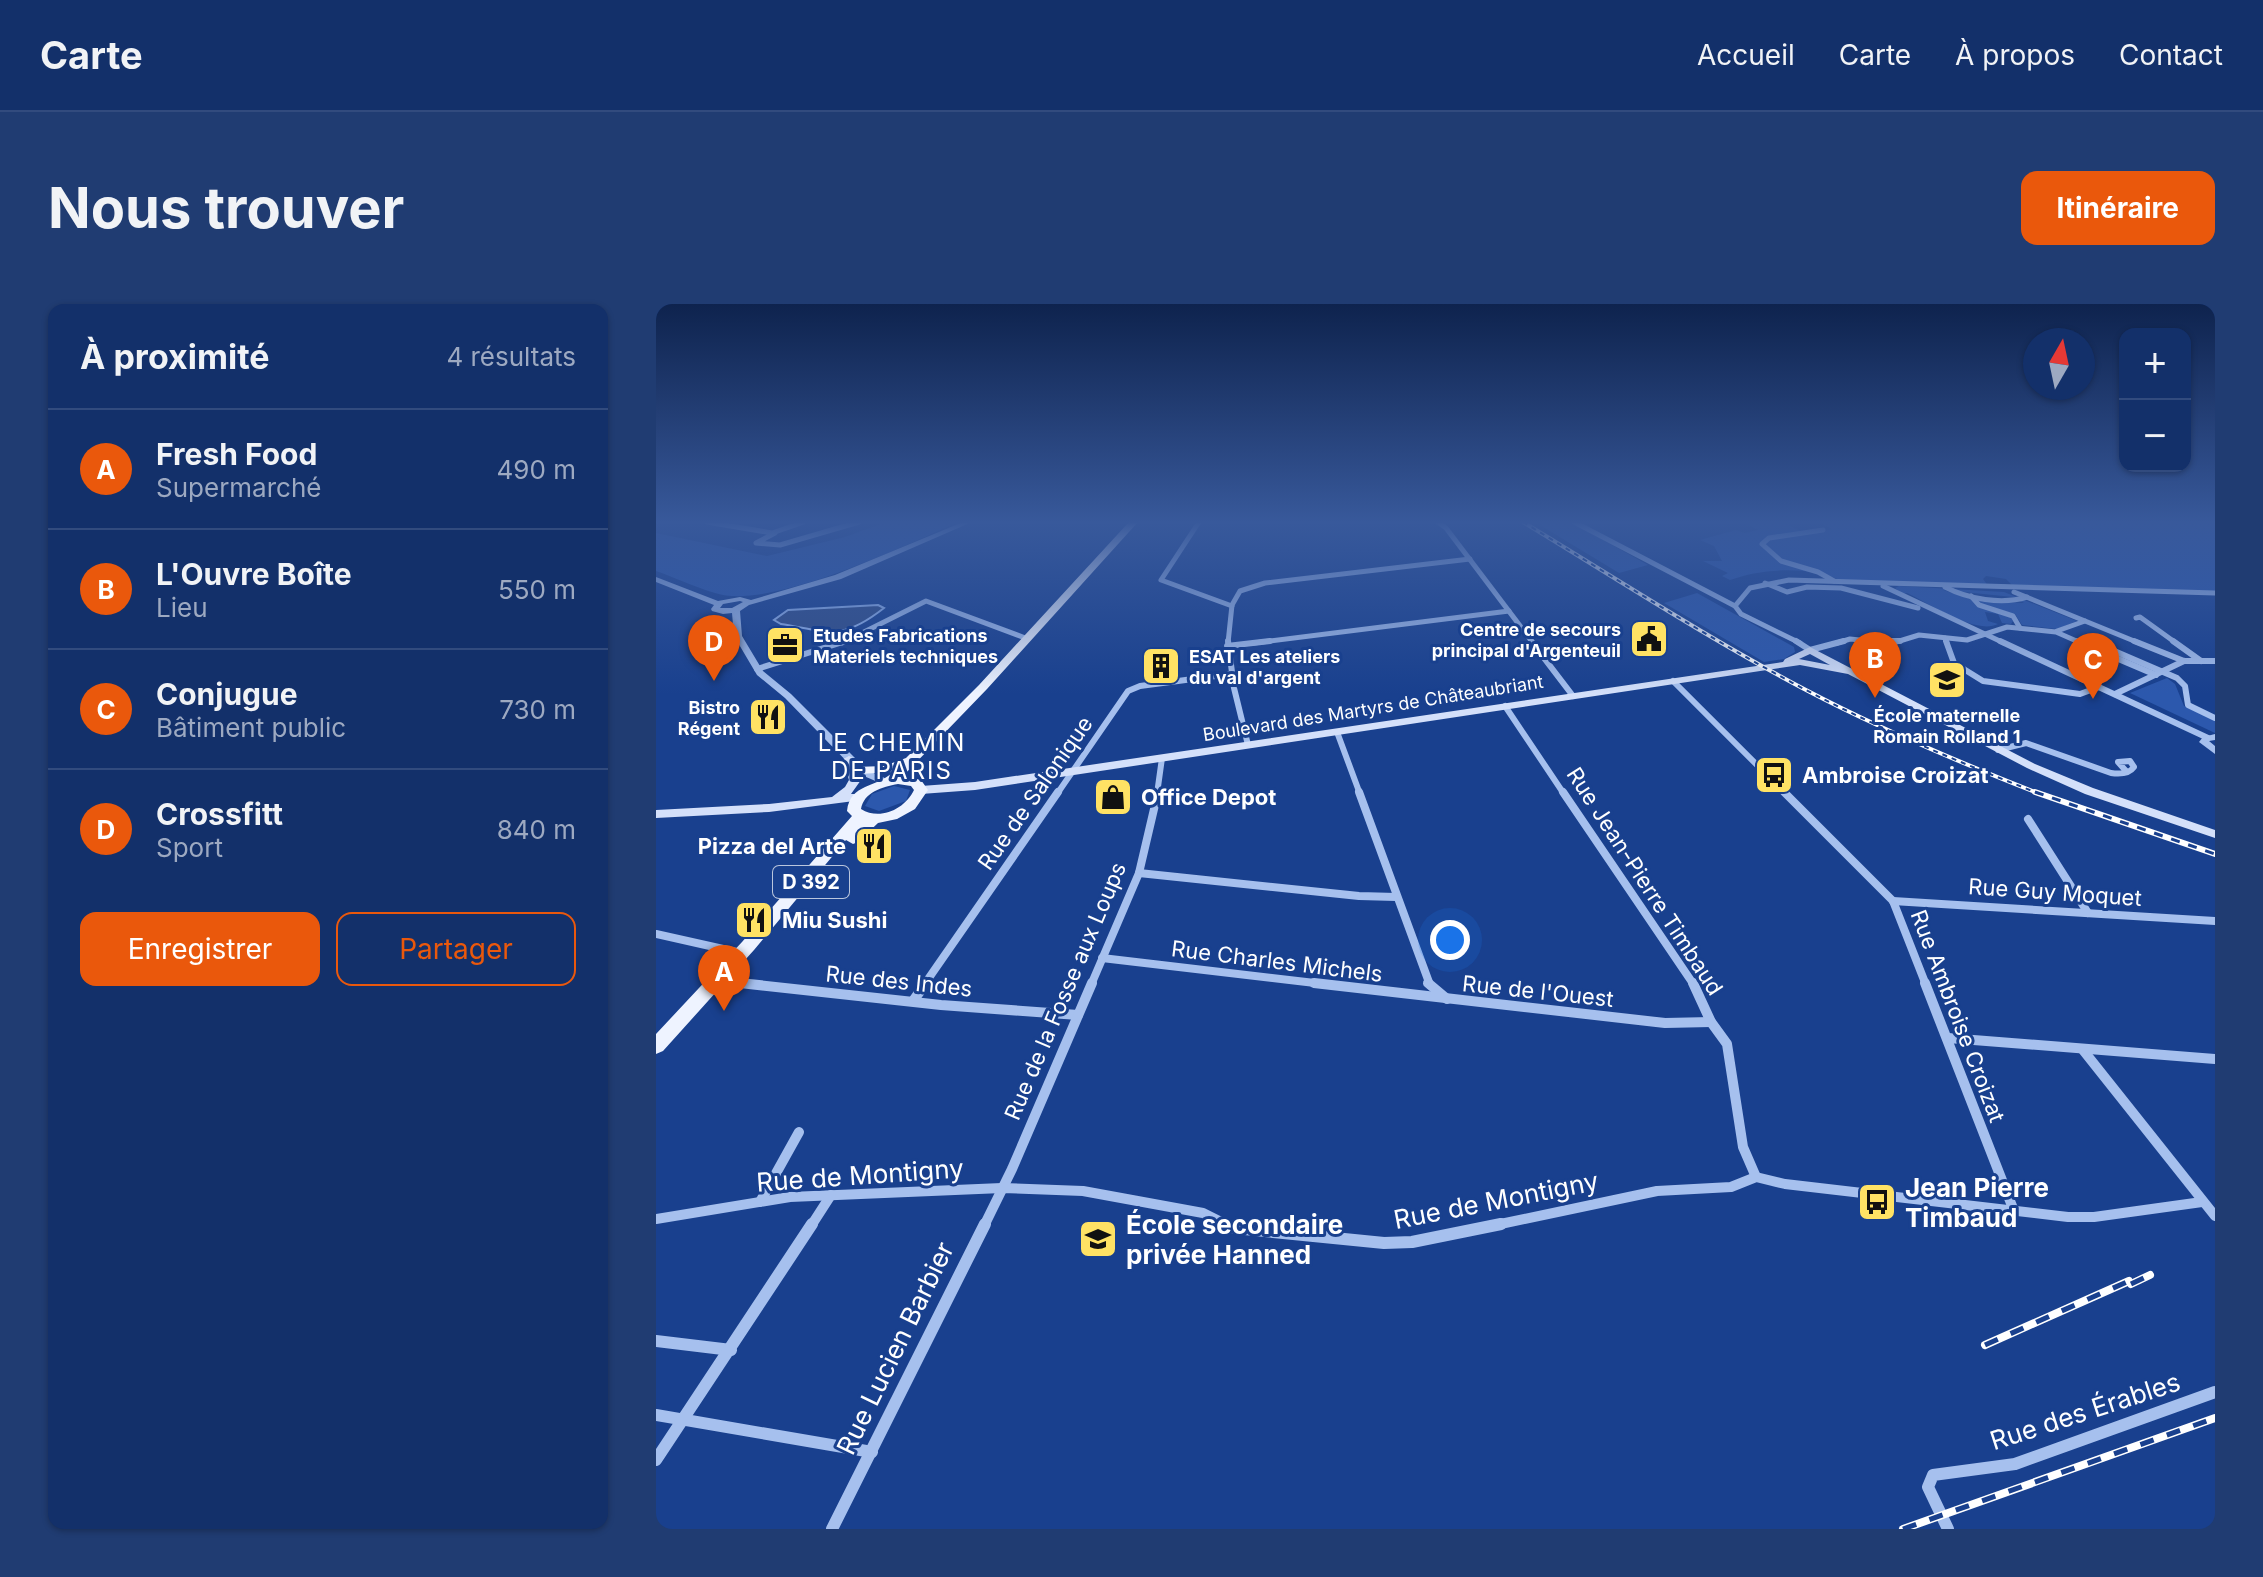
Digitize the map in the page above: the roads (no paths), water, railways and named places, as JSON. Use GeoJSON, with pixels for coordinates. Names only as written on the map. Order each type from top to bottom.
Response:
{"type":"FeatureCollection","features":[{"type":"Feature","properties":{"kind":"main road","name":"D 392"},"geometry":{"type":"LineString","coordinates":[[656,1046],[745,950],[862,806],[983,687],[1082,579]]}},
{"type":"Feature","properties":{"kind":"main road","name":"Boulevard des Martyrs de Châteaubriant"},"geometry":{"type":"LineString","coordinates":[[1800,662],[1814,652]]}},
{"type":"Feature","properties":{"kind":"main road","name":"Boulevard des Martyrs de Châteaubriant"},"geometry":{"type":"LineString","coordinates":[[1776,666],[1814,652]]}},
{"type":"Feature","properties":{"kind":"main road"},"geometry":{"type":"LineString","coordinates":[[1814,652],[1998,750],[2089,791],[2215,834]]}},
{"type":"Feature","properties":{"kind":"main road","name":"Boulevard des Martyrs de Châteaubriant"},"geometry":{"type":"LineString","coordinates":[[917,791],[1072,772],[1800,662],[1849,671]]}},
{"type":"Feature","properties":{"kind":"main road","name":"D 392"},"geometry":{"type":"LineString","coordinates":[[862,806],[902,811],[917,791],[922,757],[983,687]]}},
{"type":"Feature","properties":{"kind":"main road"},"geometry":{"type":"LineString","coordinates":[[830,803],[850,789],[855,780],[849,759]]}},
{"type":"Feature","properties":{"kind":"main road"},"geometry":{"type":"LineString","coordinates":[[862,771],[889,769],[912,760]]}},
{"type":"Feature","properties":{"kind":"main road","name":"D 392"},"geometry":{"type":"LineString","coordinates":[[888,782],[917,791]]}},
{"type":"Feature","properties":{"kind":"main road"},"geometry":{"type":"LineString","coordinates":[[656,814],[830,803],[862,806]]}},
{"type":"Feature","properties":{"kind":"main road"},"geometry":{"type":"LineString","coordinates":[[656,821],[862,806]]}},
{"type":"Feature","properties":{"kind":"street"},"geometry":{"type":"LineString","coordinates":[[718,604],[716,610],[736,609],[747,602],[831,579]]}},
{"type":"Feature","properties":{"kind":"street"},"geometry":{"type":"LineString","coordinates":[[1161,579],[1232,606]]}},
{"type":"Feature","properties":{"kind":"street"},"geometry":{"type":"LineString","coordinates":[[1248,745],[1227,646],[1232,606],[1240,591],[1255,585],[1303,579]]}},
{"type":"Feature","properties":{"kind":"street"},"geometry":{"type":"LineString","coordinates":[[1485,579],[1573,696]]}},
{"type":"Feature","properties":{"kind":"street"},"geometry":{"type":"LineString","coordinates":[[1684,579],[1814,652],[1850,639],[1892,643],[1919,635],[1967,640],[2006,627],[2060,631],[2164,672],[2184,684],[2191,708],[2215,718]]}},
{"type":"Feature","properties":{"kind":"street"},"geometry":{"type":"LineString","coordinates":[[1830,579],[1835,582]]}},
{"type":"Feature","properties":{"kind":"street"},"geometry":{"type":"LineString","coordinates":[[658,580],[747,602]]}},
{"type":"Feature","properties":{"kind":"street"},"geometry":{"type":"LineString","coordinates":[[1735,606],[1746,589],[1765,583],[1835,582],[2215,593]]}},
{"type":"Feature","properties":{"kind":"street"},"geometry":{"type":"LineString","coordinates":[[1765,583],[1787,592],[1807,587],[1841,588],[1854,594],[1934,611]]}},
{"type":"Feature","properties":{"kind":"street"},"geometry":{"type":"LineString","coordinates":[[1879,584],[2212,738]]}},
{"type":"Feature","properties":{"kind":"street"},"geometry":{"type":"LineString","coordinates":[[1944,586],[1957,594],[1971,596],[2015,601],[2027,597]]}},
{"type":"Feature","properties":{"kind":"street"},"geometry":{"type":"LineString","coordinates":[[688,589],[718,604],[729,600]]}},
{"type":"Feature","properties":{"kind":"street"},"geometry":{"type":"LineString","coordinates":[[2010,589],[2184,661],[2215,661]]}},
{"type":"Feature","properties":{"kind":"street"},"geometry":{"type":"LineString","coordinates":[[1971,596],[1979,605],[2013,616],[2020,628]]}},
{"type":"Feature","properties":{"kind":"street"},"geometry":{"type":"LineString","coordinates":[[761,668],[837,645],[926,601],[1028,639]]}},
{"type":"Feature","properties":{"kind":"street"},"geometry":{"type":"LineString","coordinates":[[736,609],[735,620],[743,646],[761,668],[862,771],[888,782]]}},
{"type":"Feature","properties":{"kind":"street"},"geometry":{"type":"LineString","coordinates":[[726,611],[735,620]]}},
{"type":"Feature","properties":{"kind":"street"},"geometry":{"type":"LineString","coordinates":[[1227,646],[1509,611]]}},
{"type":"Feature","properties":{"kind":"street"},"geometry":{"type":"LineString","coordinates":[[2136,618],[2152,623],[2170,640],[2201,661]]}},
{"type":"Feature","properties":{"kind":"street"},"geometry":{"type":"LineString","coordinates":[[2060,631],[2086,620]]}},
{"type":"Feature","properties":{"kind":"street"},"geometry":{"type":"LineString","coordinates":[[1945,638],[1954,663],[1973,677],[1999,684],[2080,694],[2099,687]]}},
{"type":"Feature","properties":{"kind":"street"},"geometry":{"type":"LineString","coordinates":[[2104,649],[2156,675]]}},
{"type":"Feature","properties":{"kind":"street"},"geometry":{"type":"LineString","coordinates":[[2115,694],[2184,661]]}},
{"type":"Feature","properties":{"kind":"street","name":"Rue de Salonique"},"geometry":{"type":"LineString","coordinates":[[913,1001],[1132,689],[1231,674]]}},
{"type":"Feature","properties":{"kind":"street","name":"Rue Ambroise Croizat"},"geometry":{"type":"LineString","coordinates":[[1673,681],[1893,901],[2014,1211]]}},
{"type":"Feature","properties":{"kind":"street","name":"Rue Jean-Pierre Timbaud"},"geometry":{"type":"LineString","coordinates":[[1505,706],[1701,995],[1711,1022],[1727,1044],[1743,1147],[1756,1177]]}},
{"type":"Feature","properties":{"kind":"street","name":"Rue de l'Ouest"},"geometry":{"type":"LineString","coordinates":[[1337,732],[1429,984],[1448,999],[1665,1023],[1711,1022]]}},
{"type":"Feature","properties":{"kind":"street"},"geometry":{"type":"LineString","coordinates":[[2212,738],[2204,742],[2215,751]]}},
{"type":"Feature","properties":{"kind":"street"},"geometry":{"type":"LineString","coordinates":[[1998,750],[2026,743],[2111,773],[2126,771]]}},
{"type":"Feature","properties":{"kind":"street","name":"Rue de la Fosse aux Loups"},"geometry":{"type":"LineString","coordinates":[[1002,1188],[1139,873],[1162,772],[1162,758]]}},
{"type":"Feature","properties":{"kind":"street"},"geometry":{"type":"LineString","coordinates":[[862,771],[862,806]]}},
{"type":"Feature","properties":{"kind":"street"},"geometry":{"type":"LineString","coordinates":[[2028,819],[2088,913]]}},
{"type":"Feature","properties":{"kind":"street"},"geometry":{"type":"LineString","coordinates":[[1139,873],[1359,896],[1396,897]]}},
{"type":"Feature","properties":{"kind":"street","name":"Rue Guy Moquet"},"geometry":{"type":"LineString","coordinates":[[1893,901],[2215,921]]}},
{"type":"Feature","properties":{"kind":"street"},"geometry":{"type":"LineString","coordinates":[[656,934],[745,950]]}},
{"type":"Feature","properties":{"kind":"street","name":"Rue Charles Michels"},"geometry":{"type":"LineString","coordinates":[[1102,958],[1448,999]]}},
{"type":"Feature","properties":{"kind":"street","name":"Rue des Indes"},"geometry":{"type":"LineString","coordinates":[[716,980],[1078,1015]]}},
{"type":"Feature","properties":{"kind":"street"},"geometry":{"type":"LineString","coordinates":[[1948,1038],[2215,1059]]}},
{"type":"Feature","properties":{"kind":"street"},"geometry":{"type":"LineString","coordinates":[[2083,1050],[2215,1216]]}},
{"type":"Feature","properties":{"kind":"street"},"geometry":{"type":"LineString","coordinates":[[760,1202],[799,1132]]}},
{"type":"Feature","properties":{"kind":"street","name":"Rue de Montigny"},"geometry":{"type":"LineString","coordinates":[[656,1219],[760,1202],[831,1195],[1002,1188],[1083,1191],[1203,1213],[1234,1228],[1384,1243],[1412,1242],[1657,1191],[1731,1187],[1756,1177],[1785,1184],[2068,1217],[2094,1217],[2202,1202]]}},
{"type":"Feature","properties":{"kind":"street","name":"Rue Lucien Barbier"},"geometry":{"type":"LineString","coordinates":[[832,1529],[1002,1188]]}},
{"type":"Feature","properties":{"kind":"street"},"geometry":{"type":"LineString","coordinates":[[656,1460],[831,1195]]}},
{"type":"Feature","properties":{"kind":"street"},"geometry":{"type":"LineString","coordinates":[[656,1341],[731,1350]]}},
{"type":"Feature","properties":{"kind":"street","name":"Rue des Érables"},"geometry":{"type":"LineString","coordinates":[[1948,1529],[1928,1487],[1933,1475],[2015,1464],[2215,1392]]}},
{"type":"Feature","properties":{"kind":"street"},"geometry":{"type":"LineString","coordinates":[[656,1415],[872,1452]]}},
{"type":"Feature","properties":{"kind":"railway"},"geometry":{"type":"LineString","coordinates":[[1617,579],[1806,690],[1922,745],[2036,792]]}},
{"type":"Feature","properties":{"kind":"railway"},"geometry":{"type":"LineString","coordinates":[[2036,792],[2215,854]]}},
{"type":"Feature","properties":{"kind":"railway"},"geometry":{"type":"LineString","coordinates":[[2036,792],[2040,794]]}},
{"type":"Feature","properties":{"kind":"railway"},"geometry":{"type":"LineString","coordinates":[[2131,1284],[2150,1275]]}},
{"type":"Feature","properties":{"kind":"railway"},"geometry":{"type":"LineString","coordinates":[[1985,1345],[2129,1281]]}},
{"type":"Feature","properties":{"kind":"railway"},"geometry":{"type":"LineString","coordinates":[[1903,1529],[2215,1418]]}},
{"type":"Feature","properties":{"kind":"place","name":"Centre de secours principal d'Argenteuil"},"geometry":{"type":"Point","coordinates":[1649,639]}},
{"type":"Feature","properties":{"kind":"place","name":"Etudes Fabrications Materiels techniques"},"geometry":{"type":"Point","coordinates":[785,645]}},
{"type":"Feature","properties":{"kind":"place","name":"ESAT Les ateliers du val d'argent"},"geometry":{"type":"Point","coordinates":[1161,666]}},
{"type":"Feature","properties":{"kind":"place","name":"École maternelle Romain Rolland 1"},"geometry":{"type":"Point","coordinates":[1947,680]}},
{"type":"Feature","properties":{"kind":"place","name":"Crossfitt"},"geometry":{"type":"Point","coordinates":[714,681]}},
{"type":"Feature","properties":{"kind":"place","name":"L'Ouvre Boîte"},"geometry":{"type":"Point","coordinates":[1875,698]}},
{"type":"Feature","properties":{"kind":"place","name":"Conjugue"},"geometry":{"type":"Point","coordinates":[2093,699]}},
{"type":"Feature","properties":{"kind":"place","name":"Bistro Régent"},"geometry":{"type":"Point","coordinates":[768,717]}},
{"type":"Feature","properties":{"kind":"place","name":"Ambroise Croizat"},"geometry":{"type":"Point","coordinates":[1774,775]}},
{"type":"Feature","properties":{"kind":"place","name":"Office Depot"},"geometry":{"type":"Point","coordinates":[1113,797]}},
{"type":"Feature","properties":{"kind":"place","name":"Pizza del Arte"},"geometry":{"type":"Point","coordinates":[874,846]}},
{"type":"Feature","properties":{"kind":"place","name":"Miu Sushi"},"geometry":{"type":"Point","coordinates":[754,920]}},
{"type":"Feature","properties":{"kind":"place","name":"Fresh Food"},"geometry":{"type":"Point","coordinates":[724,1011]}},
{"type":"Feature","properties":{"kind":"place","name":"Jean Pierre Timbaud"},"geometry":{"type":"Point","coordinates":[1877,1202]}},
{"type":"Feature","properties":{"kind":"place","name":"École secondaire privée Hanned"},"geometry":{"type":"Point","coordinates":[1098,1239]}},
{"type":"Feature","properties":{"kind":"district","name":"LE CHEMIN DE PARIS"},"geometry":{"type":"Point","coordinates":[892,756]}}]}
